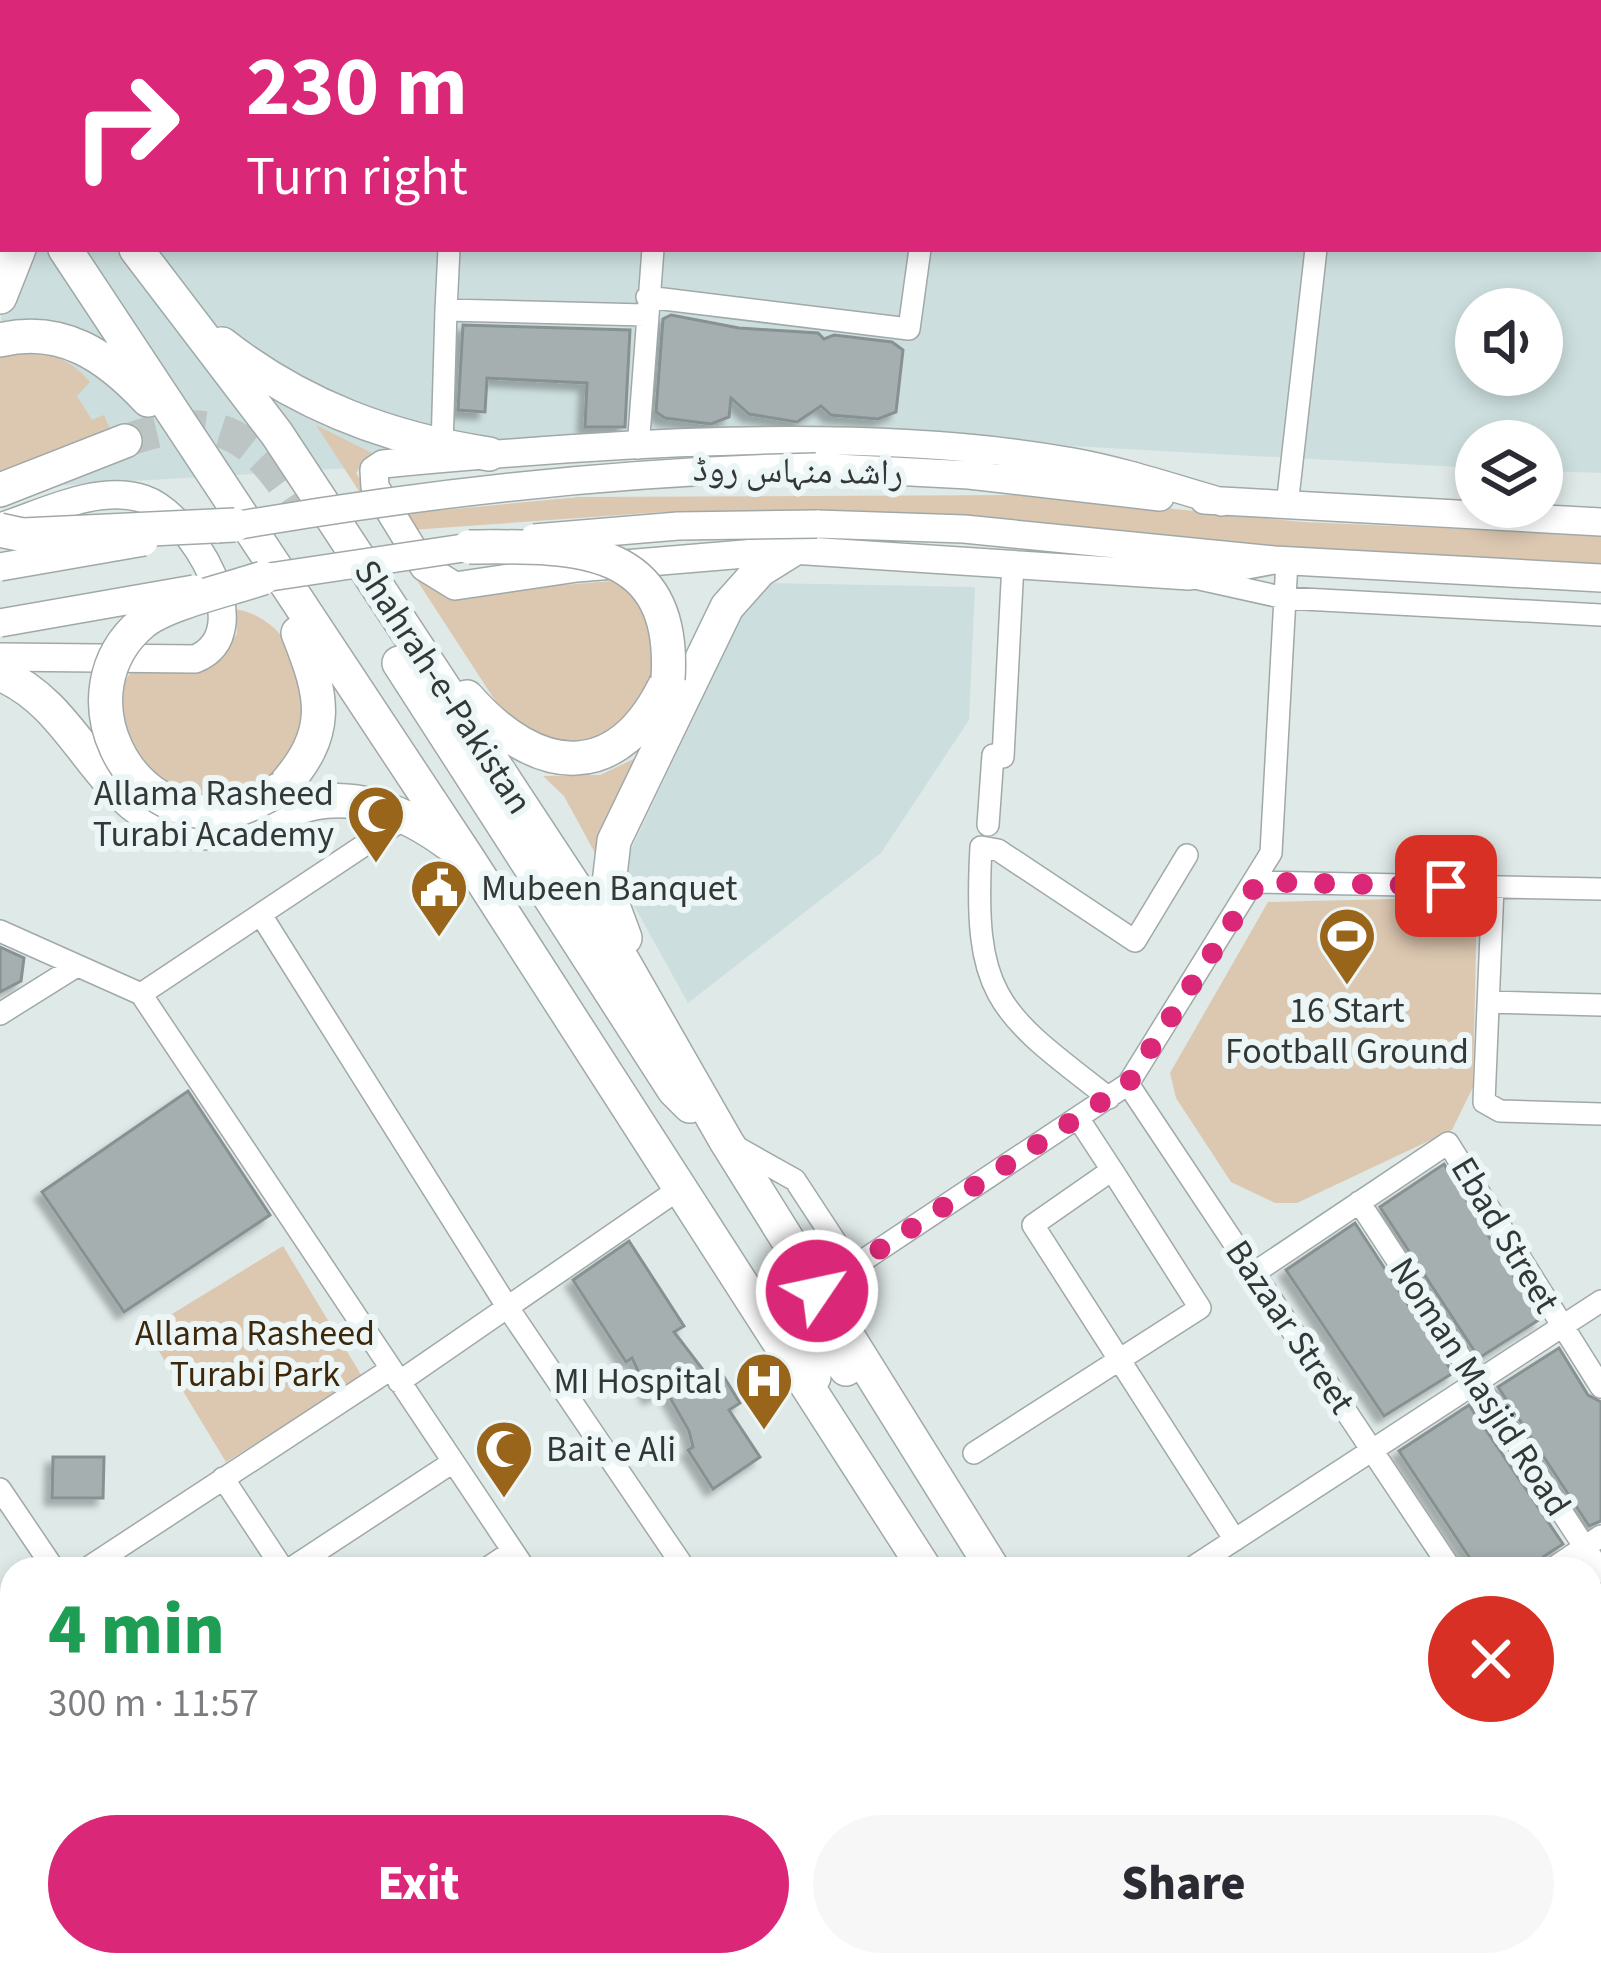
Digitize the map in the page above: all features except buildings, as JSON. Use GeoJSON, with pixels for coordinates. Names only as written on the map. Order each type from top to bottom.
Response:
{"type":"FeatureCollection","features":[{"type":"Feature","properties":{"kind":"highway"},"geometry":{"type":"LineString","coordinates":[[0,297],[18,252]]}},
{"type":"Feature","properties":{"kind":"highway","name":"Shahrah-e-Pakistan"},"geometry":{"type":"LineString","coordinates":[[67,252],[208,462],[264,564],[469,860],[861,1476]]}},
{"type":"Feature","properties":{"kind":"highway","name":"Shahrah-e-Pakistan"},"geometry":{"type":"LineString","coordinates":[[138,252],[277,434],[654,1010],[726,1141]]}},
{"type":"Feature","properties":{"kind":"highway"},"geometry":{"type":"LineString","coordinates":[[180,307],[225,347],[292,391],[383,432],[489,454]]}},
{"type":"Feature","properties":{"kind":"highway"},"geometry":{"type":"LineString","coordinates":[[13,336],[64,338],[97,354],[127,377],[208,462]]}},
{"type":"Feature","properties":{"kind":"highway"},"geometry":{"type":"LineString","coordinates":[[0,490],[125,441]]}},
{"type":"Feature","properties":{"kind":"highway"},"geometry":{"type":"LineString","coordinates":[[309,523],[674,1090],[726,1141],[985,1557]]}},
{"type":"Feature","properties":{"kind":"highway"},"geometry":{"type":"LineString","coordinates":[[0,529],[22,535],[236,525]]}},
{"type":"Feature","properties":{"kind":"highway"},"geometry":{"type":"LineString","coordinates":[[391,610],[509,741],[537,754],[565,758],[596,754],[631,736],[652,714],[668,679],[670,641],[662,610],[646,584],[621,563],[555,546],[469,547]]}},
{"type":"Feature","properties":{"kind":"highway"},"geometry":{"type":"LineString","coordinates":[[654,1010],[608,892],[614,841],[727,608],[760,570],[792,550]]}},
{"type":"Feature","properties":{"kind":"highway"},"geometry":{"type":"LineString","coordinates":[[264,564],[321,691],[317,728],[303,764],[281,789],[228,811],[166,802],[140,785],[121,762],[107,733],[103,702],[111,665],[146,619],[264,564]]}},
{"type":"Feature","properties":{"kind":"highway"},"geometry":{"type":"LineString","coordinates":[[0,674],[30,687],[86,747],[112,787],[135,808],[172,828],[250,829],[308,805],[382,805],[408,816],[469,860]]}},
{"type":"Feature","properties":{"kind":"highway"},"geometry":{"type":"LineString","coordinates":[[917,1557],[861,1476],[852,1440],[801,1355],[804,1339],[811,1334],[826,1340],[891,1437],[944,1492]]}},
{"type":"Feature","properties":{"kind":"main road"},"geometry":{"type":"LineString","coordinates":[[1222,502],[1076,462],[969,448],[638,448],[489,454],[383,464],[374,470],[375,487],[424,567],[441,582],[455,586],[577,568],[792,550],[1189,576],[1280,561]]}},
{"type":"Feature","properties":{"kind":"main road","name":"راشد منہاس روڈ"},"geometry":{"type":"LineString","coordinates":[[0,567],[236,525],[581,477],[816,467],[969,475],[1090,492],[1222,502],[1601,522]]}},
{"type":"Feature","properties":{"kind":"main road"},"geometry":{"type":"LineString","coordinates":[[0,529],[114,494],[146,500],[167,512],[191,542],[215,583],[226,618],[224,636],[212,652],[196,659],[0,657]]}},
{"type":"Feature","properties":{"kind":"main road","name":"راشد منہاس روڈ"},"geometry":{"type":"LineString","coordinates":[[0,623],[264,564],[678,526],[818,524],[964,530],[1280,561],[1601,578]]}},
{"type":"Feature","properties":{"kind":"street"},"geometry":{"type":"LineString","coordinates":[[442,447],[449,252]]}},
{"type":"Feature","properties":{"kind":"street"},"geometry":{"type":"LineString","coordinates":[[638,448],[653,252]]}},
{"type":"Feature","properties":{"kind":"street"},"geometry":{"type":"LineString","coordinates":[[446,310],[646,306],[909,328],[920,252]]}},
{"type":"Feature","properties":{"kind":"street"},"geometry":{"type":"LineString","coordinates":[[1287,506],[1316,252]]}},
{"type":"Feature","properties":{"kind":"street"},"geometry":{"type":"LineString","coordinates":[[817,1291],[1119,1091],[1258,882],[1271,853],[1286,598],[1280,561]]}},
{"type":"Feature","properties":{"kind":"street"},"geometry":{"type":"LineString","coordinates":[[988,825],[994,755],[1003,757],[1013,563]]}},
{"type":"Feature","properties":{"kind":"street"},"geometry":{"type":"LineString","coordinates":[[1189,576],[1286,598],[1601,615]]}},
{"type":"Feature","properties":{"kind":"street"},"geometry":{"type":"LineString","coordinates":[[141,994],[408,816]]}},
{"type":"Feature","properties":{"kind":"street","name":"Bazaar Street"},"geometry":{"type":"LineString","coordinates":[[1187,855],[1135,941],[998,850],[981,847],[983,946],[992,987],[1009,1018],[1119,1091],[1254,1274],[1443,1557]]}},
{"type":"Feature","properties":{"kind":"street"},"geometry":{"type":"LineString","coordinates":[[1258,882],[1601,889]]}},
{"type":"Feature","properties":{"kind":"street"},"geometry":{"type":"LineString","coordinates":[[1493,887],[1484,1102],[1489,1109],[1601,1114]]}},
{"type":"Feature","properties":{"kind":"street"},"geometry":{"type":"LineString","coordinates":[[261,915],[508,1309],[677,1557]]}},
{"type":"Feature","properties":{"kind":"street"},"geometry":{"type":"LineString","coordinates":[[0,932],[141,994],[517,1557]]}},
{"type":"Feature","properties":{"kind":"street"},"geometry":{"type":"LineString","coordinates":[[0,1014],[75,967]]}},
{"type":"Feature","properties":{"kind":"street"},"geometry":{"type":"LineString","coordinates":[[1489,1002],[1601,1004]]}},
{"type":"Feature","properties":{"kind":"street"},"geometry":{"type":"LineString","coordinates":[[974,1453],[1200,1308],[1078,1118]]}},
{"type":"Feature","properties":{"kind":"street"},"geometry":{"type":"LineString","coordinates":[[726,1141],[795,1180],[853,1267]]}},
{"type":"Feature","properties":{"kind":"street","name":"Ebad Street"},"geometry":{"type":"LineString","coordinates":[[1359,1202],[1448,1143],[1601,1387]]}},
{"type":"Feature","properties":{"kind":"street"},"geometry":{"type":"LineString","coordinates":[[1112,1170],[1033,1225],[1235,1540]]}},
{"type":"Feature","properties":{"kind":"street"},"geometry":{"type":"LineString","coordinates":[[104,1557],[223,1478],[508,1309],[680,1189]]}},
{"type":"Feature","properties":{"kind":"street"},"geometry":{"type":"LineString","coordinates":[[1254,1274],[1359,1202]]}},
{"type":"Feature","properties":{"kind":"street","name":"Noman Masjid Road"},"geometry":{"type":"LineString","coordinates":[[1359,1202],[1477,1382],[1593,1542]]}},
{"type":"Feature","properties":{"kind":"street"},"geometry":{"type":"LineString","coordinates":[[1209,1557],[1601,1301]]}},
{"type":"Feature","properties":{"kind":"street"},"geometry":{"type":"LineString","coordinates":[[305,1557],[453,1462]]}},
{"type":"Feature","properties":{"kind":"street"},"geometry":{"type":"LineString","coordinates":[[223,1478],[278,1557]]}},
{"type":"Feature","properties":{"kind":"street"},"geometry":{"type":"LineString","coordinates":[[0,1489],[46,1557]]}},
{"type":"Feature","properties":{"kind":"shaded area"},"geometry":{"type":"Polygon","coordinates":[[[2,252],[1601,252],[1601,473],[1563,472],[1563,420],[1455,420],[1455,467],[889,436],[0,489],[2,252]]]}},
{"type":"Feature","properties":{"kind":"shaded area"},"geometry":{"type":"Polygon","coordinates":[[[769,583],[975,587],[969,720],[881,853],[688,1003],[627,893],[626,860],[744,612],[769,583]]]}},
{"type":"Feature","properties":{"kind":"green space"},"geometry":{"type":"Polygon","coordinates":[[[15,351],[47,355],[74,367],[90,382],[77,396],[92,420],[104,415],[110,429],[0,473],[0,357],[15,351]]]}},
{"type":"Feature","properties":{"kind":"green space"},"geometry":{"type":"Polygon","coordinates":[[[316,425],[378,456],[363,463],[356,473],[435,590],[451,594],[612,581],[628,589],[649,619],[654,639],[652,680],[638,714],[580,749],[513,728],[316,425]]]}},
{"type":"Feature","properties":{"kind":"green space"},"geometry":{"type":"Polygon","coordinates":[[[1037,495],[1303,522],[1601,535],[1601,569],[1315,552],[909,516],[662,512],[411,530],[403,514],[579,497],[1037,495]]]}},
{"type":"Feature","properties":{"kind":"green space"},"geometry":{"type":"Polygon","coordinates":[[[235,609],[274,628],[293,651],[314,691],[294,763],[246,794],[220,799],[193,794],[144,763],[119,716],[121,691],[135,668],[213,665],[237,634],[235,609]]]}},
{"type":"Feature","properties":{"kind":"green space"},"geometry":{"type":"Polygon","coordinates":[[[642,755],[596,855],[564,796],[543,776],[600,775],[642,755]]]}},
{"type":"Feature","properties":{"kind":"green space","name":"16 Start Football Ground"},"geometry":{"type":"Polygon","coordinates":[[[1477,897],[1473,1087],[1452,1130],[1297,1203],[1275,1203],[1231,1182],[1176,1098],[1170,1073],[1268,902],[1477,897]]]}},
{"type":"Feature","properties":{"kind":"green space","name":"Allama Rasheed Turabi Park"},"geometry":{"type":"Polygon","coordinates":[[[283,1246],[363,1378],[226,1462],[146,1330],[283,1246]]]}},
{"type":"Feature","properties":{"kind":"tunnel"},"geometry":{"type":"LineString","coordinates":[[125,441],[189,427],[235,437],[272,470],[309,523]]}},
{"type":"Feature","properties":{"kind":"place","name":"Allama Rasheed Turabi Academy"},"geometry":{"type":"Point","coordinates":[376,865]}},
{"type":"Feature","properties":{"kind":"place","name":"Mubeen Banquet"},"geometry":{"type":"Point","coordinates":[439,939]}},
{"type":"Feature","properties":{"kind":"place","name":"16 Start Football Ground"},"geometry":{"type":"Point","coordinates":[1347,987]}},
{"type":"Feature","properties":{"kind":"place","name":"MI Hospital"},"geometry":{"type":"Point","coordinates":[764,1432]}},
{"type":"Feature","properties":{"kind":"place","name":"Bait e Ali"},"geometry":{"type":"Point","coordinates":[504,1500]}},
{"type":"Feature","properties":{"kind":"route"},"geometry":{"type":"LineString","coordinates":[[817,1291],[1128,1084],[1258,882],[1446,886]]}}]}
